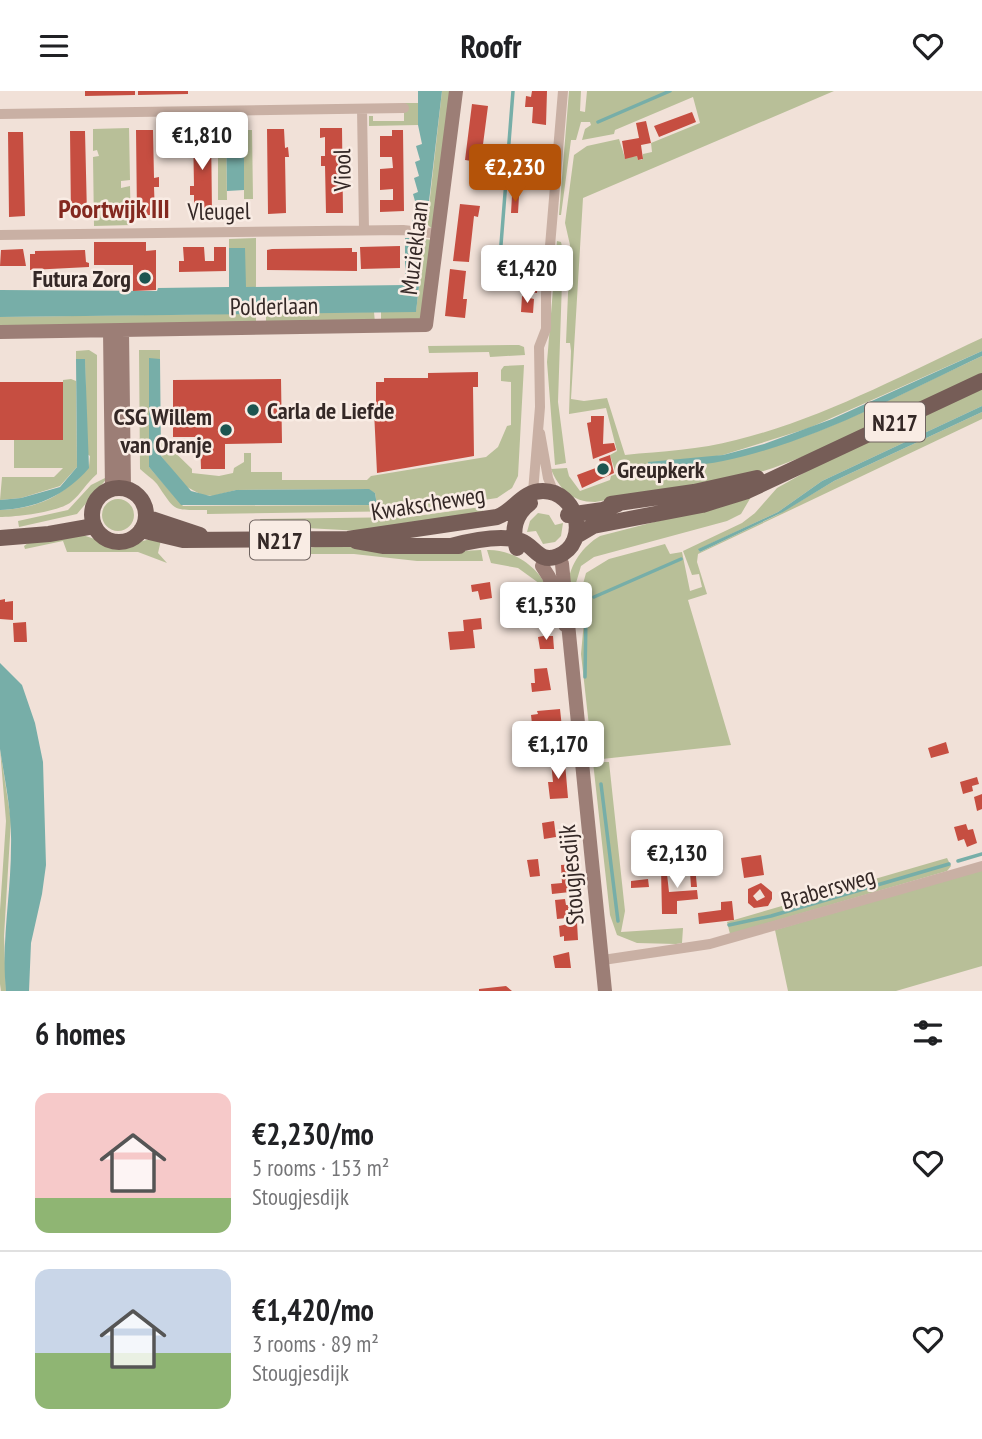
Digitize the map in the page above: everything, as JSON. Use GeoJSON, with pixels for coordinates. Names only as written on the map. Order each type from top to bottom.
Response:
{"type":"FeatureCollection","features":[{"type":"Feature","properties":{"kind":"main road","name":"N217"},"geometry":{"type":"LineString","coordinates":[[542,566],[526,558],[516,544],[524,542],[533,552],[543,557],[562,559],[578,542],[594,533],[637,519],[736,495],[982,381]]}},
{"type":"Feature","properties":{"kind":"main road","name":"N217"},"geometry":{"type":"LineString","coordinates":[[532,497],[550,501],[569,516],[573,510],[584,507],[618,504],[732,484],[808,462]]}},
{"type":"Feature","properties":{"kind":"main road"},"geometry":{"type":"LineString","coordinates":[[118,489],[140,498],[144,523],[131,540],[116,542],[103,537],[93,520],[99,496],[118,489]]}},
{"type":"Feature","properties":{"kind":"main road"},"geometry":{"type":"LineString","coordinates":[[516,544],[518,517],[532,497],[554,493],[573,510],[578,542]]}},
{"type":"Feature","properties":{"kind":"main road","name":"Kwakscheweg"},"geometry":{"type":"LineString","coordinates":[[144,523],[213,539],[348,539],[496,517],[532,497]]}},
{"type":"Feature","properties":{"kind":"main road"},"geometry":{"type":"LineString","coordinates":[[0,537],[93,520]]}},
{"type":"Feature","properties":{"kind":"main road","name":"Kwakscheweg"},"geometry":{"type":"LineString","coordinates":[[348,539],[384,546],[516,544]]}},
{"type":"Feature","properties":{"kind":"main road"},"geometry":{"type":"LineString","coordinates":[[542,566],[562,559]]}},
{"type":"Feature","properties":{"kind":"street","name":"Muzieklaan"},"geometry":{"type":"LineString","coordinates":[[426,325],[433,234],[457,91]]}},
{"type":"Feature","properties":{"kind":"street"},"geometry":{"type":"LineString","coordinates":[[554,493],[548,478],[539,429],[539,348],[546,329],[547,281],[563,91]]}},
{"type":"Feature","properties":{"kind":"street","name":"Viool"},"geometry":{"type":"LineString","coordinates":[[362,109],[364,230]]}},
{"type":"Feature","properties":{"kind":"street"},"geometry":{"type":"LineString","coordinates":[[0,114],[404,109]]}},
{"type":"Feature","properties":{"kind":"street","name":"Vleugel"},"geometry":{"type":"LineString","coordinates":[[0,235],[364,230],[409,230],[433,234]]}},
{"type":"Feature","properties":{"kind":"street","name":"Polderlaan"},"geometry":{"type":"LineString","coordinates":[[0,332],[426,325]]}},
{"type":"Feature","properties":{"kind":"street"},"geometry":{"type":"LineString","coordinates":[[116,331],[118,489]]}},
{"type":"Feature","properties":{"kind":"street"},"geometry":{"type":"LineString","coordinates":[[532,497],[539,429]]}},
{"type":"Feature","properties":{"kind":"street","name":"Stougjesdijk"},"geometry":{"type":"LineString","coordinates":[[562,559],[605,991]]}},
{"type":"Feature","properties":{"kind":"street","name":"Stougjesdijk"},"geometry":{"type":"LineString","coordinates":[[542,566],[549,577],[567,630]]}},
{"type":"Feature","properties":{"kind":"street","name":"Brabersweg"},"geometry":{"type":"LineString","coordinates":[[603,960],[710,944],[982,866]]}},
{"type":"Feature","properties":{"kind":"green space"},"geometry":{"type":"Polygon","coordinates":[[[442,91],[452,91],[434,227],[431,228],[427,224],[442,91]]]}},
{"type":"Feature","properties":{"kind":"green space"},"geometry":{"type":"Polygon","coordinates":[[[569,91],[581,91],[580,111],[585,112],[587,91],[834,91],[583,198],[571,399],[584,401],[607,398],[625,455],[709,446],[768,431],[861,395],[982,338],[982,351],[809,428],[723,455],[649,467],[693,465],[778,445],[862,413],[982,356],[982,374],[810,454],[751,475],[595,502],[580,500],[567,493],[551,469],[567,468],[569,476],[580,491],[610,480],[611,476],[616,474],[610,455],[617,451],[606,408],[569,414],[571,351],[570,343],[566,343],[570,245],[565,223],[574,155],[587,146],[619,139],[625,158],[637,156],[638,160],[642,160],[643,154],[652,152],[651,143],[700,123],[693,97],[615,130],[614,134],[582,140],[585,129],[591,125],[590,122],[581,122],[576,140],[571,140],[559,215],[569,91]]]}},
{"type":"Feature","properties":{"kind":"green space"},"geometry":{"type":"Polygon","coordinates":[[[404,103],[418,103],[418,125],[369,126],[369,116],[373,116],[373,121],[404,121],[404,103]]]}},
{"type":"Feature","properties":{"kind":"green space"},"geometry":{"type":"Polygon","coordinates":[[[129,128],[130,180],[121,181],[121,188],[130,186],[131,225],[94,226],[93,157],[99,156],[97,150],[93,151],[93,129],[129,128]]]}},
{"type":"Feature","properties":{"kind":"green space"},"geometry":{"type":"Polygon","coordinates":[[[218,130],[226,130],[227,200],[218,200],[218,130]]]}},
{"type":"Feature","properties":{"kind":"green space"},"geometry":{"type":"Polygon","coordinates":[[[244,130],[252,130],[253,199],[244,199],[244,130]]]}},
{"type":"Feature","properties":{"kind":"green space"},"geometry":{"type":"Polygon","coordinates":[[[256,238],[256,287],[246,287],[229,248],[229,239],[256,238]]]}},
{"type":"Feature","properties":{"kind":"green space"},"geometry":{"type":"Polygon","coordinates":[[[425,239],[433,240],[424,313],[418,321],[381,322],[381,312],[416,311],[425,239]]]}},
{"type":"Feature","properties":{"kind":"green space"},"geometry":{"type":"Polygon","coordinates":[[[557,241],[561,242],[563,251],[558,402],[566,463],[555,465],[547,362],[557,241]]]}},
{"type":"Feature","properties":{"kind":"green space"},"geometry":{"type":"Polygon","coordinates":[[[374,312],[375,323],[266,324],[266,315],[256,315],[256,324],[0,327],[0,317],[374,312]]]}},
{"type":"Feature","properties":{"kind":"green space"},"geometry":{"type":"Polygon","coordinates":[[[428,346],[524,347],[525,355],[490,357],[489,352],[429,353],[428,346]]]}},
{"type":"Feature","properties":{"kind":"green space"},"geometry":{"type":"Polygon","coordinates":[[[89,350],[97,355],[97,474],[75,499],[65,506],[37,513],[0,517],[0,510],[28,507],[60,493],[89,466],[85,359],[76,359],[76,351],[89,350]]]}},
{"type":"Feature","properties":{"kind":"green space"},"geometry":{"type":"Polygon","coordinates":[[[139,350],[160,350],[160,359],[149,359],[149,467],[183,506],[377,505],[375,493],[366,489],[236,490],[213,496],[202,495],[185,486],[161,456],[161,439],[192,469],[192,473],[219,476],[233,473],[234,468],[244,462],[244,453],[251,453],[251,472],[282,472],[282,480],[367,480],[371,476],[486,457],[498,447],[507,426],[511,425],[511,382],[501,381],[501,370],[504,366],[524,365],[518,476],[512,488],[497,498],[411,511],[207,514],[207,510],[176,508],[157,484],[140,469],[139,350]]]}},
{"type":"Feature","properties":{"kind":"green space"},"geometry":{"type":"Polygon","coordinates":[[[63,380],[76,381],[77,467],[60,486],[21,498],[0,500],[2,477],[54,477],[63,468],[14,468],[14,440],[63,440],[63,380]]]}},
{"type":"Feature","properties":{"kind":"green space"},"geometry":{"type":"Polygon","coordinates":[[[982,389],[982,406],[822,481],[778,512],[699,549],[700,552],[777,515],[834,481],[982,412],[982,419],[698,554],[697,562],[707,594],[688,600],[731,745],[602,759],[602,762],[609,762],[625,911],[621,932],[683,928],[682,943],[676,944],[637,943],[617,935],[610,915],[581,654],[583,584],[586,573],[609,559],[665,544],[670,554],[682,552],[690,591],[702,587],[699,574],[692,575],[683,551],[742,523],[755,513],[777,488],[820,464],[982,389]]]}},
{"type":"Feature","properties":{"kind":"green space"},"geometry":{"type":"Polygon","coordinates":[[[109,476],[77,514],[19,527],[18,521],[68,510],[91,485],[109,476]]]}},
{"type":"Feature","properties":{"kind":"green space"},"geometry":{"type":"Polygon","coordinates":[[[751,497],[741,514],[727,521],[594,557],[581,566],[576,583],[568,584],[571,569],[578,556],[600,536],[751,497]]]}},
{"type":"Feature","properties":{"kind":"green space"},"geometry":{"type":"Polygon","coordinates":[[[118,499],[129,504],[134,515],[129,526],[118,531],[107,526],[102,515],[107,504],[118,499]]]}},
{"type":"Feature","properties":{"kind":"green space"},"geometry":{"type":"Polygon","coordinates":[[[481,507],[485,514],[361,531],[306,528],[305,524],[273,525],[272,522],[261,522],[260,519],[410,517],[481,507]]]}},
{"type":"Feature","properties":{"kind":"green space"},"geometry":{"type":"Polygon","coordinates":[[[538,513],[549,515],[555,525],[563,523],[561,536],[555,542],[543,544],[536,531],[527,532],[530,521],[538,513]]]}},
{"type":"Feature","properties":{"kind":"green space"},"geometry":{"type":"Polygon","coordinates":[[[77,533],[118,547],[155,538],[161,540],[158,553],[167,563],[138,552],[67,552],[63,541],[25,549],[24,546],[77,533]]]}},
{"type":"Feature","properties":{"kind":"green space"},"geometry":{"type":"Polygon","coordinates":[[[329,545],[444,552],[481,550],[483,561],[417,561],[354,554],[306,554],[308,548],[329,545]]]}},
{"type":"Feature","properties":{"kind":"green space"},"geometry":{"type":"Polygon","coordinates":[[[487,550],[505,552],[531,566],[547,589],[518,568],[491,563],[487,550]]]}},
{"type":"Feature","properties":{"kind":"green space"},"geometry":{"type":"Polygon","coordinates":[[[0,749],[11,820],[4,936],[6,991],[1,991],[0,984],[0,910],[6,821],[0,749]]]}},
{"type":"Feature","properties":{"kind":"green space"},"geometry":{"type":"Polygon","coordinates":[[[947,858],[951,866],[947,871],[730,934],[727,922],[947,858]]]}},
{"type":"Feature","properties":{"kind":"green space"},"geometry":{"type":"Polygon","coordinates":[[[982,870],[982,966],[896,991],[788,991],[775,930],[982,870]]]}},
{"type":"Feature","properties":{"kind":"water"},"geometry":{"type":"Polygon","coordinates":[[[418,91],[442,91],[416,312],[0,317],[0,290],[157,291],[158,288],[229,287],[229,248],[245,248],[246,287],[405,285],[405,238],[410,238],[413,214],[418,212],[413,194],[418,192],[414,178],[419,176],[415,162],[420,160],[416,146],[422,144],[418,125],[418,91]]]}},
{"type":"Feature","properties":{"kind":"water"},"geometry":{"type":"Polygon","coordinates":[[[226,130],[244,130],[244,190],[227,191],[226,130]]]}},
{"type":"Feature","properties":{"kind":"water"},"geometry":{"type":"Polygon","coordinates":[[[982,351],[982,356],[888,401],[790,442],[714,463],[649,467],[648,462],[723,455],[764,444],[832,419],[982,351]]]}},
{"type":"Feature","properties":{"kind":"water"},"geometry":{"type":"Polygon","coordinates":[[[149,358],[160,359],[161,456],[191,491],[210,496],[236,490],[369,489],[375,493],[377,505],[181,505],[149,467],[149,358]]]}},
{"type":"Feature","properties":{"kind":"water"},"geometry":{"type":"Polygon","coordinates":[[[76,359],[85,359],[89,468],[70,486],[49,499],[25,507],[0,510],[0,500],[21,498],[60,487],[77,467],[76,359]]]}},
{"type":"Feature","properties":{"kind":"water"},"geometry":{"type":"Polygon","coordinates":[[[982,406],[982,412],[834,481],[783,512],[700,552],[698,549],[778,512],[822,481],[982,406]]]}},
{"type":"Feature","properties":{"kind":"water"},"geometry":{"type":"Polygon","coordinates":[[[0,663],[22,685],[35,723],[43,762],[46,865],[31,943],[29,991],[6,991],[5,955],[11,833],[0,749],[0,663]]]}},
{"type":"Feature","properties":{"kind":"building"},"geometry":{"type":"Polygon","coordinates":[[[85,91],[135,91],[135,95],[85,96],[85,91]]]}},
{"type":"Feature","properties":{"kind":"building"},"geometry":{"type":"Polygon","coordinates":[[[138,91],[188,91],[188,94],[138,95],[138,91]]]}},
{"type":"Feature","properties":{"kind":"building"},"geometry":{"type":"Polygon","coordinates":[[[532,91],[547,91],[546,125],[532,123],[533,107],[525,107],[526,96],[531,97],[532,91]]]}},
{"type":"Feature","properties":{"kind":"building"},"geometry":{"type":"Polygon","coordinates":[[[472,104],[488,106],[482,152],[486,152],[485,163],[465,160],[472,104]]]}},
{"type":"Feature","properties":{"kind":"building"},"geometry":{"type":"Polygon","coordinates":[[[692,112],[696,122],[659,137],[654,126],[692,112]]]}},
{"type":"Feature","properties":{"kind":"building"},"geometry":{"type":"Polygon","coordinates":[[[646,121],[651,143],[641,145],[643,159],[638,160],[637,156],[625,159],[622,141],[639,138],[636,123],[646,121]]]}},
{"type":"Feature","properties":{"kind":"building"},"geometry":{"type":"Polygon","coordinates":[[[320,128],[342,128],[343,213],[326,213],[325,166],[321,166],[321,156],[325,156],[325,137],[320,138],[320,128]]]}},
{"type":"Feature","properties":{"kind":"building"},"geometry":{"type":"Polygon","coordinates":[[[211,129],[212,214],[194,215],[194,195],[190,195],[190,186],[194,186],[193,130],[211,129]]]}},
{"type":"Feature","properties":{"kind":"building"},"geometry":{"type":"Polygon","coordinates":[[[267,129],[284,129],[285,148],[288,147],[289,157],[285,157],[286,213],[268,214],[267,129]]]}},
{"type":"Feature","properties":{"kind":"building"},"geometry":{"type":"Polygon","coordinates":[[[136,130],[153,130],[154,178],[159,177],[159,187],[154,187],[155,215],[137,215],[136,130]]]}},
{"type":"Feature","properties":{"kind":"building"},"geometry":{"type":"Polygon","coordinates":[[[392,130],[403,130],[404,211],[380,212],[380,200],[393,200],[393,189],[380,190],[380,169],[393,168],[392,157],[380,157],[380,136],[392,136],[392,130]]]}},
{"type":"Feature","properties":{"kind":"building"},"geometry":{"type":"Polygon","coordinates":[[[70,131],[85,131],[87,215],[71,216],[70,131]]]}},
{"type":"Feature","properties":{"kind":"building"},"geometry":{"type":"Polygon","coordinates":[[[8,132],[23,132],[25,216],[9,217],[8,132]]]}},
{"type":"Feature","properties":{"kind":"building"},"geometry":{"type":"Polygon","coordinates":[[[526,151],[537,152],[537,157],[546,157],[544,182],[530,180],[531,174],[523,173],[526,151]]]}},
{"type":"Feature","properties":{"kind":"building"},"geometry":{"type":"Polygon","coordinates":[[[512,195],[519,196],[518,213],[511,213],[512,195]]]}},
{"type":"Feature","properties":{"kind":"building"},"geometry":{"type":"Polygon","coordinates":[[[460,204],[480,206],[478,217],[474,216],[469,262],[453,261],[460,204]]]}},
{"type":"Feature","properties":{"kind":"building","name":"Futura Zorg"},"geometry":{"type":"Polygon","coordinates":[[[94,242],[146,242],[146,251],[156,250],[156,290],[133,291],[133,265],[94,265],[94,242]]]}},
{"type":"Feature","properties":{"kind":"building"},"geometry":{"type":"Polygon","coordinates":[[[400,246],[400,268],[361,269],[360,247],[400,246]]]}},
{"type":"Feature","properties":{"kind":"building"},"geometry":{"type":"Polygon","coordinates":[[[183,247],[204,247],[205,261],[214,261],[214,247],[226,247],[226,271],[179,272],[179,261],[184,261],[183,247]]]}},
{"type":"Feature","properties":{"kind":"building"},"geometry":{"type":"Polygon","coordinates":[[[352,248],[352,252],[357,252],[357,271],[267,270],[267,250],[352,248]]]}},
{"type":"Feature","properties":{"kind":"building"},"geometry":{"type":"Polygon","coordinates":[[[23,249],[26,266],[0,266],[1,250],[23,249]]]}},
{"type":"Feature","properties":{"kind":"building"},"geometry":{"type":"Polygon","coordinates":[[[85,250],[89,267],[30,270],[30,254],[35,254],[35,251],[85,250]]]}},
{"type":"Feature","properties":{"kind":"building"},"geometry":{"type":"Polygon","coordinates":[[[527,254],[539,256],[537,293],[525,292],[526,280],[523,280],[527,254]]]}},
{"type":"Feature","properties":{"kind":"building"},"geometry":{"type":"Polygon","coordinates":[[[450,269],[466,271],[463,299],[467,299],[465,318],[445,316],[450,269]]]}},
{"type":"Feature","properties":{"kind":"building"},"geometry":{"type":"Polygon","coordinates":[[[522,296],[534,299],[533,313],[521,312],[522,296]]]}},
{"type":"Feature","properties":{"kind":"building"},"geometry":{"type":"Polygon","coordinates":[[[478,372],[478,387],[473,387],[474,456],[377,473],[374,411],[376,382],[384,382],[384,378],[428,378],[428,373],[478,372]]]}},
{"type":"Feature","properties":{"kind":"building"},"geometry":{"type":"Polygon","coordinates":[[[281,379],[282,443],[225,444],[225,469],[201,469],[200,437],[173,437],[173,380],[281,379]]]}},
{"type":"Feature","properties":{"kind":"building"},"geometry":{"type":"Polygon","coordinates":[[[0,382],[63,382],[63,440],[0,440],[0,382]]]}},
{"type":"Feature","properties":{"kind":"building"},"geometry":{"type":"Polygon","coordinates":[[[591,416],[604,416],[603,444],[614,443],[616,450],[593,459],[587,423],[591,422],[591,416]]]}},
{"type":"Feature","properties":{"kind":"building","name":"Greupkerk"},"geometry":{"type":"Polygon","coordinates":[[[610,455],[614,473],[582,488],[577,475],[601,466],[599,459],[610,455]]]}},
{"type":"Feature","properties":{"kind":"building"},"geometry":{"type":"Polygon","coordinates":[[[490,582],[492,598],[480,600],[478,591],[472,592],[471,585],[490,582]]]}},
{"type":"Feature","properties":{"kind":"building"},"geometry":{"type":"Polygon","coordinates":[[[5,599],[5,602],[13,601],[13,620],[0,619],[0,600],[5,599]]]}},
{"type":"Feature","properties":{"kind":"building"},"geometry":{"type":"Polygon","coordinates":[[[481,618],[482,629],[473,630],[475,648],[450,650],[448,632],[464,631],[463,620],[481,618]]]}},
{"type":"Feature","properties":{"kind":"building"},"geometry":{"type":"Polygon","coordinates":[[[26,622],[27,642],[14,642],[13,623],[26,622]]]}},
{"type":"Feature","properties":{"kind":"building"},"geometry":{"type":"Polygon","coordinates":[[[553,636],[554,649],[540,649],[538,637],[553,636]]]}},
{"type":"Feature","properties":{"kind":"building"},"geometry":{"type":"Polygon","coordinates":[[[547,668],[551,690],[532,692],[531,683],[535,683],[534,669],[547,668]]]}},
{"type":"Feature","properties":{"kind":"building"},"geometry":{"type":"Polygon","coordinates":[[[560,709],[563,737],[553,739],[551,727],[539,729],[539,723],[532,724],[531,715],[538,714],[537,711],[560,709]]]}},
{"type":"Feature","properties":{"kind":"building"},"geometry":{"type":"Polygon","coordinates":[[[946,742],[949,753],[931,758],[928,748],[946,742]]]}},
{"type":"Feature","properties":{"kind":"building"},"geometry":{"type":"Polygon","coordinates":[[[551,762],[565,763],[568,798],[550,799],[548,782],[553,782],[551,762]]]}},
{"type":"Feature","properties":{"kind":"building"},"geometry":{"type":"Polygon","coordinates":[[[977,777],[979,784],[972,786],[973,791],[963,794],[960,782],[977,777]]]}},
{"type":"Feature","properties":{"kind":"building"},"geometry":{"type":"Polygon","coordinates":[[[982,794],[982,809],[977,811],[974,797],[982,794]]]}},
{"type":"Feature","properties":{"kind":"building"},"geometry":{"type":"Polygon","coordinates":[[[554,821],[556,837],[544,839],[542,823],[554,821]]]}},
{"type":"Feature","properties":{"kind":"building"},"geometry":{"type":"Polygon","coordinates":[[[966,824],[968,830],[973,829],[977,843],[967,847],[964,839],[958,841],[954,827],[966,824]]]}},
{"type":"Feature","properties":{"kind":"building"},"geometry":{"type":"Polygon","coordinates":[[[761,855],[764,875],[744,878],[741,858],[761,855]]]}},
{"type":"Feature","properties":{"kind":"building"},"geometry":{"type":"Polygon","coordinates":[[[538,859],[540,876],[530,877],[527,860],[538,859]]]}},
{"type":"Feature","properties":{"kind":"building"},"geometry":{"type":"Polygon","coordinates":[[[576,864],[579,891],[552,894],[551,884],[562,883],[561,865],[576,864]]]}},
{"type":"Feature","properties":{"kind":"building"},"geometry":{"type":"Polygon","coordinates":[[[695,866],[697,887],[691,887],[690,872],[667,874],[669,892],[697,890],[698,899],[677,901],[677,914],[662,914],[661,869],[695,866]]]}},
{"type":"Feature","properties":{"kind":"building"},"geometry":{"type":"Polygon","coordinates":[[[648,879],[649,887],[631,888],[631,881],[648,879]]]}},
{"type":"Feature","properties":{"kind":"building"},"geometry":{"type":"Polygon","coordinates":[[[761,883],[772,892],[768,906],[754,908],[748,903],[748,889],[761,883]],[[760,889],[753,896],[757,901],[765,897],[760,889]]]}},
{"type":"Feature","properties":{"kind":"building"},"geometry":{"type":"Polygon","coordinates":[[[565,899],[566,905],[575,905],[576,917],[557,919],[555,900],[565,899]]]}},
{"type":"Feature","properties":{"kind":"building"},"geometry":{"type":"Polygon","coordinates":[[[732,901],[734,920],[699,924],[698,913],[721,910],[721,902],[732,901]]]}},
{"type":"Feature","properties":{"kind":"building"},"geometry":{"type":"Polygon","coordinates":[[[577,922],[578,940],[564,941],[564,936],[560,937],[559,926],[577,922]]]}},
{"type":"Feature","properties":{"kind":"building"},"geometry":{"type":"Polygon","coordinates":[[[569,952],[571,968],[555,968],[553,956],[569,952]]]}},
{"type":"Feature","properties":{"kind":"building"},"geometry":{"type":"Polygon","coordinates":[[[506,986],[512,991],[479,991],[479,989],[506,986]]]}},
{"type":"Feature","properties":{"kind":"waterway"},"geometry":{"type":"LineString","coordinates":[[498,283],[513,91]]}},
{"type":"Feature","properties":{"kind":"waterway"},"geometry":{"type":"LineString","coordinates":[[598,122],[670,91]]}},
{"type":"Feature","properties":{"kind":"waterway"},"geometry":{"type":"LineString","coordinates":[[594,597],[681,559]]}},
{"type":"Feature","properties":{"kind":"waterway"},"geometry":{"type":"LineString","coordinates":[[585,677],[586,615]]}},
{"type":"Feature","properties":{"kind":"waterway"},"geometry":{"type":"LineString","coordinates":[[601,784],[618,921]]}},
{"type":"Feature","properties":{"kind":"waterway"},"geometry":{"type":"LineString","coordinates":[[958,861],[982,854]]}},
{"type":"Feature","properties":{"kind":"waterway"},"geometry":{"type":"LineString","coordinates":[[729,925],[771,916],[949,864]]}},
{"type":"Feature","properties":{"kind":"place","name":"Futura Zorg"},"geometry":{"type":"Point","coordinates":[145,278]}},
{"type":"Feature","properties":{"kind":"place","name":"Carla de Liefde"},"geometry":{"type":"Point","coordinates":[253,410]}},
{"type":"Feature","properties":{"kind":"place","name":"CSG Willem van Oranje"},"geometry":{"type":"Point","coordinates":[226,430]}},
{"type":"Feature","properties":{"kind":"place","name":"Greupkerk"},"geometry":{"type":"Point","coordinates":[603,469]}},
{"type":"Feature","properties":{"kind":"district","name":"Poortwijk III"},"geometry":{"type":"Point","coordinates":[114,208]}}]}
